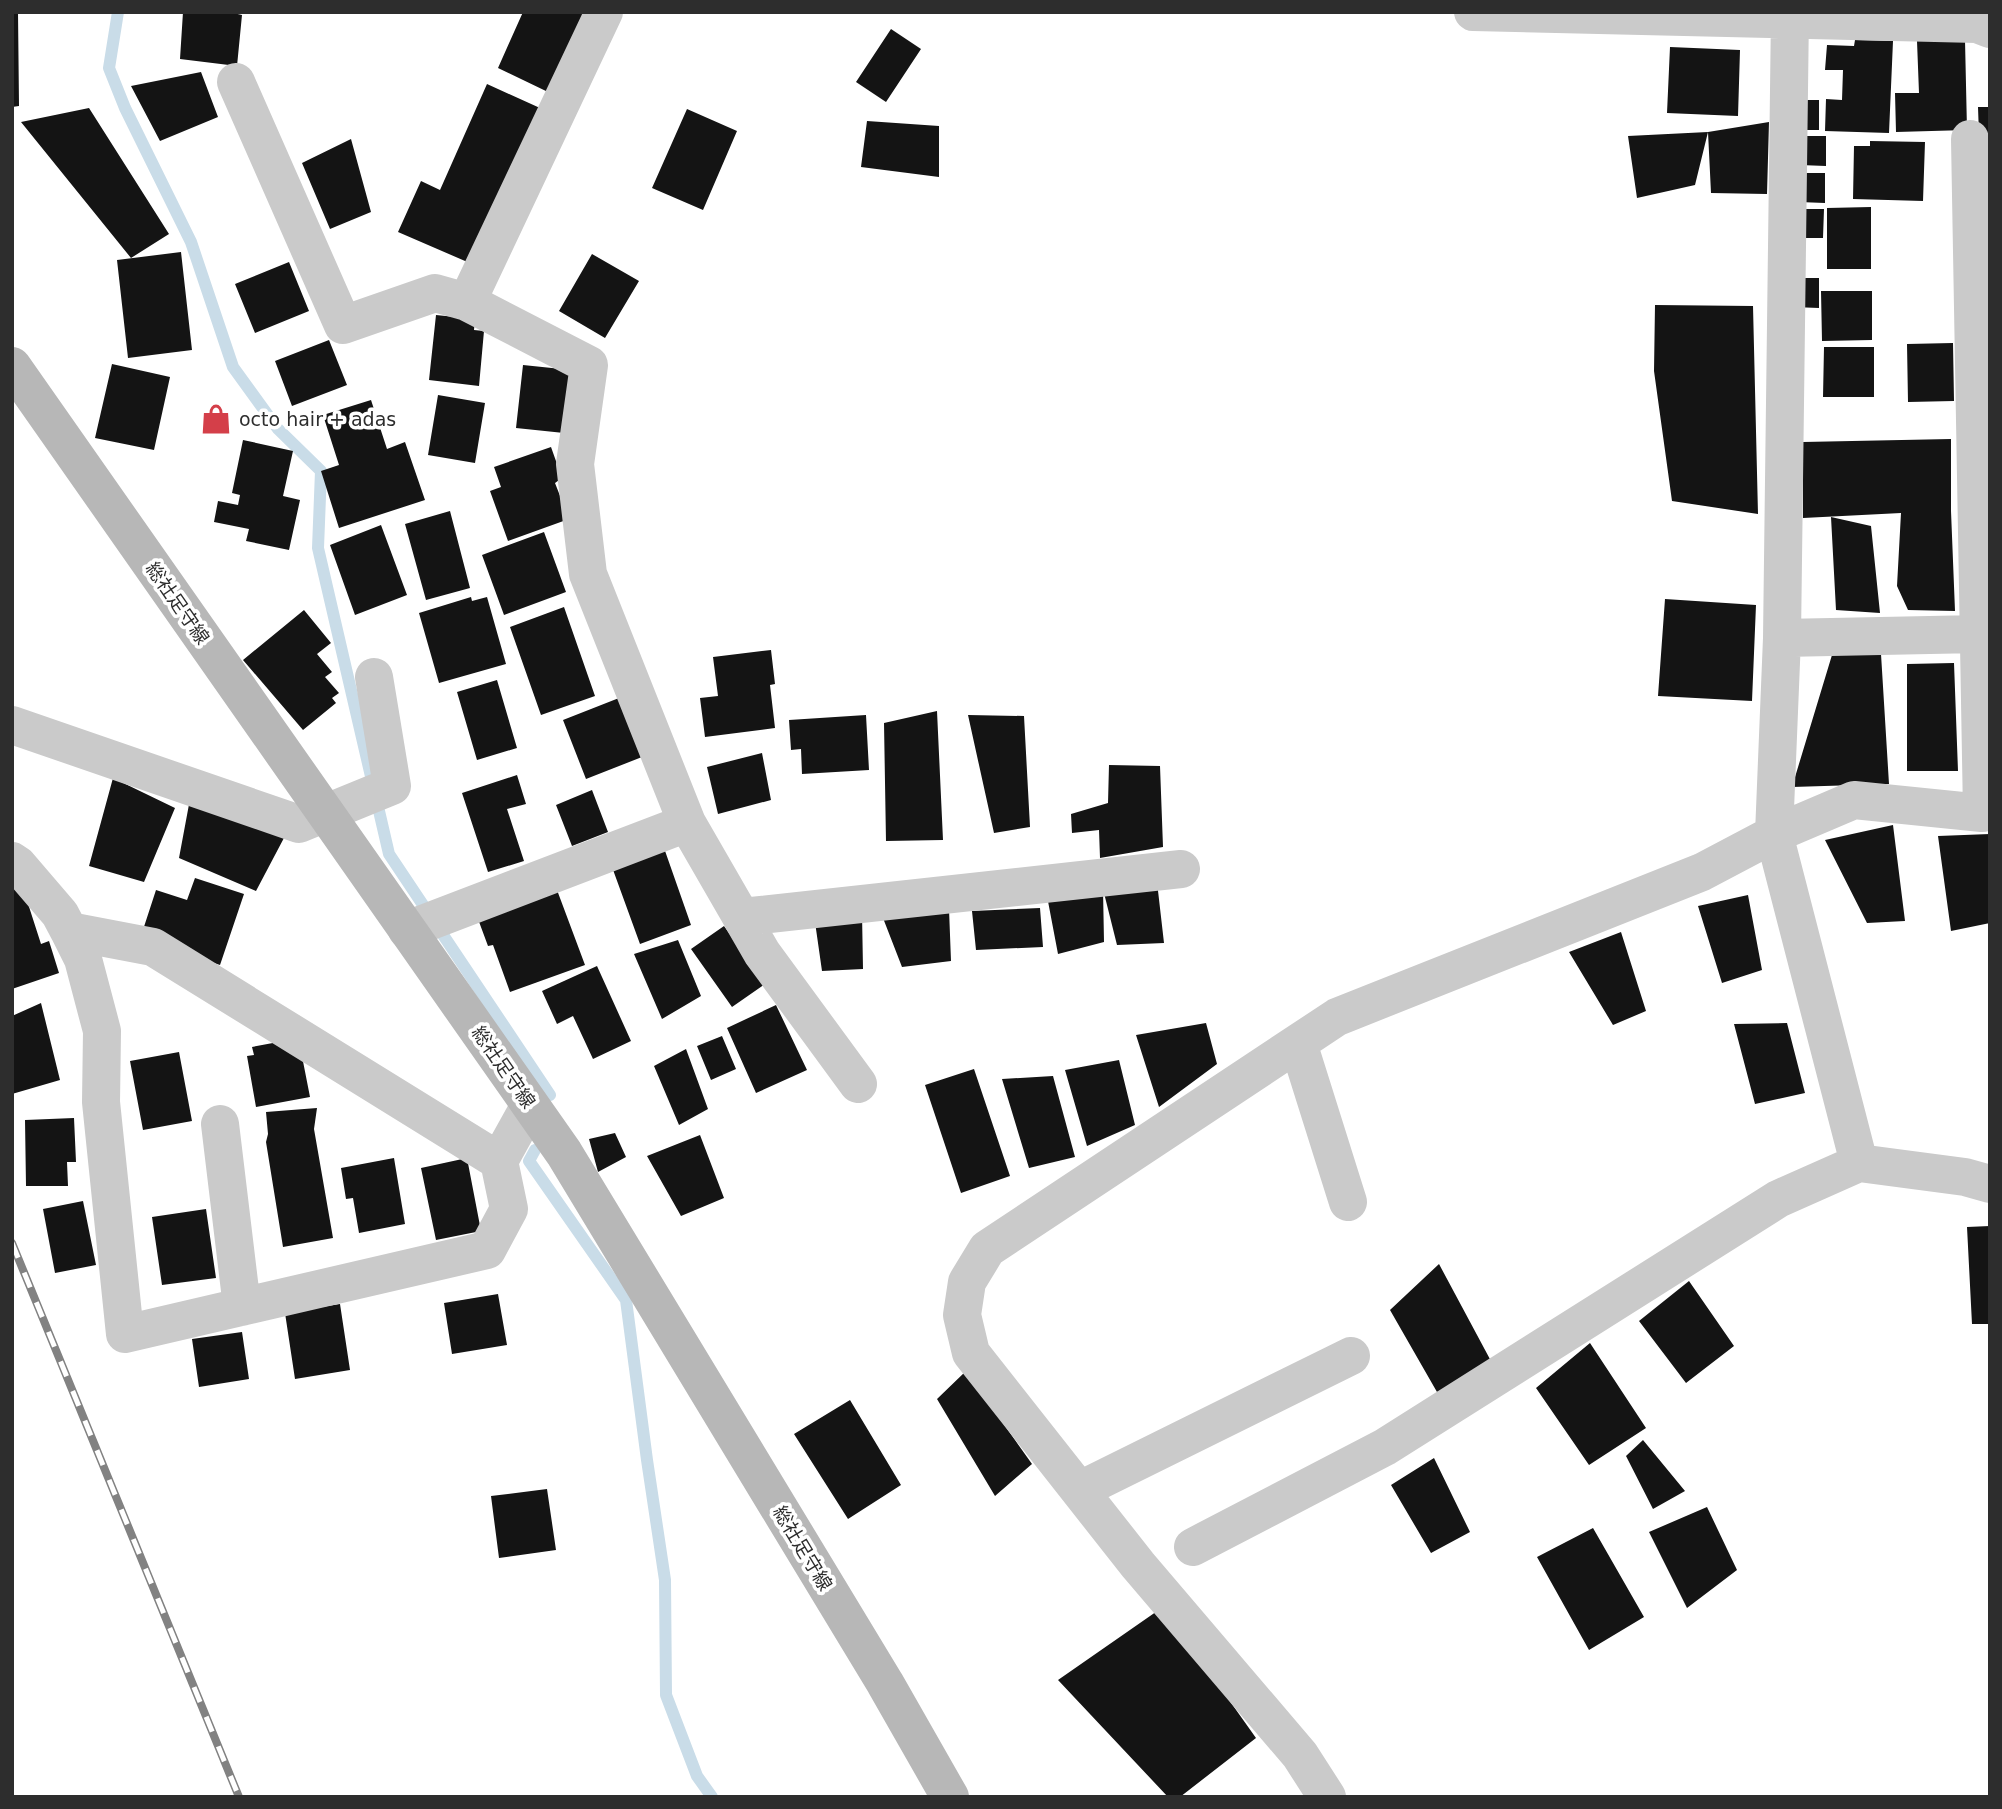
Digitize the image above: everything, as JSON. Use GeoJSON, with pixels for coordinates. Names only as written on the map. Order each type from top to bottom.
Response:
{"type":"FeatureCollection","features":[{"type":"Feature","properties":{"kind":"main road","name":"総社足守線"},"geometry":{"type":"LineString","coordinates":[[12,366],[564,1153],[885,1683],[950,1797]]}},
{"type":"Feature","properties":{"kind":"street"},"geometry":{"type":"LineString","coordinates":[[467,302],[604,12]]}},
{"type":"Feature","properties":{"kind":"street"},"geometry":{"type":"LineString","coordinates":[[1474,12],[1789,16],[1977,24],[1990,29]]}},
{"type":"Feature","properties":{"kind":"street"},"geometry":{"type":"LineString","coordinates":[[1789,16],[1782,638],[1774,834],[1859,1163]]}},
{"type":"Feature","properties":{"kind":"street"},"geometry":{"type":"LineString","coordinates":[[236,82],[344,325],[435,293],[467,302],[589,365],[575,464],[588,574],[687,822],[762,953],[858,1084]]}},
{"type":"Feature","properties":{"kind":"street"},"geometry":{"type":"LineString","coordinates":[[1327,1797],[1300,1755],[1138,1564],[971,1353],[962,1315],[967,1282],[988,1249],[1337,1017],[1702,872],[1774,834],[1854,800],[1986,812],[1970,139]]}},
{"type":"Feature","properties":{"kind":"street"},"geometry":{"type":"LineString","coordinates":[[1782,638],[1983,611]]}},
{"type":"Feature","properties":{"kind":"street"},"geometry":{"type":"LineString","coordinates":[[12,725],[299,824],[392,786],[374,677]]}},
{"type":"Feature","properties":{"kind":"street"},"geometry":{"type":"LineString","coordinates":[[407,930],[687,822]]}},
{"type":"Feature","properties":{"kind":"street"},"geometry":{"type":"LineString","coordinates":[[12,861],[60,914],[83,959],[102,1031],[101,1102],[125,1334],[487,1250],[509,1209],[499,1161],[530,1105]]}},
{"type":"Feature","properties":{"kind":"street"},"geometry":{"type":"LineString","coordinates":[[742,917],[1181,869]]}},
{"type":"Feature","properties":{"kind":"street"},"geometry":{"type":"LineString","coordinates":[[69,932],[153,947],[499,1161]]}},
{"type":"Feature","properties":{"kind":"street"},"geometry":{"type":"LineString","coordinates":[[1298,1043],[1348,1202]]}},
{"type":"Feature","properties":{"kind":"street"},"geometry":{"type":"LineString","coordinates":[[220,1124],[242,1307]]}},
{"type":"Feature","properties":{"kind":"street"},"geometry":{"type":"LineString","coordinates":[[1193,1547],[1385,1447],[1778,1199],[1859,1163],[1965,1177],[1990,1184]]}},
{"type":"Feature","properties":{"kind":"street"},"geometry":{"type":"LineString","coordinates":[[1080,1490],[1351,1356]]}},
{"type":"Feature","properties":{"kind":"building"},"geometry":{"type":"Polygon","coordinates":[[[12,12],[18,12],[19,106],[12,107],[12,12]]]}},
{"type":"Feature","properties":{"kind":"building"},"geometry":{"type":"Polygon","coordinates":[[[183,12],[229,12],[242,15],[237,66],[180,59],[183,12]]]}},
{"type":"Feature","properties":{"kind":"building"},"geometry":{"type":"Polygon","coordinates":[[[523,12],[584,12],[548,92],[498,68],[523,12]]]}},
{"type":"Feature","properties":{"kind":"building"},"geometry":{"type":"Polygon","coordinates":[[[891,29],[921,49],[886,102],[856,82],[891,29]]]}},
{"type":"Feature","properties":{"kind":"building"},"geometry":{"type":"Polygon","coordinates":[[[1855,40],[1893,41],[1889,133],[1825,131],[1826,99],[1842,100],[1843,70],[1825,70],[1827,45],[1854,46],[1855,40]]]}},
{"type":"Feature","properties":{"kind":"building"},"geometry":{"type":"Polygon","coordinates":[[[1965,40],[1967,130],[1896,132],[1895,93],[1919,93],[1917,41],[1965,40]]]}},
{"type":"Feature","properties":{"kind":"building"},"geometry":{"type":"Polygon","coordinates":[[[1670,47],[1740,50],[1738,116],[1667,113],[1670,47]]]}},
{"type":"Feature","properties":{"kind":"building"},"geometry":{"type":"Polygon","coordinates":[[[201,72],[218,117],[160,141],[131,86],[201,72]]]}},
{"type":"Feature","properties":{"kind":"building"},"geometry":{"type":"Polygon","coordinates":[[[487,84],[540,108],[472,264],[398,232],[421,181],[440,190],[487,84]]]}},
{"type":"Feature","properties":{"kind":"building"},"geometry":{"type":"Polygon","coordinates":[[[1794,100],[1819,100],[1819,130],[1794,130],[1794,100]]]}},
{"type":"Feature","properties":{"kind":"building"},"geometry":{"type":"Polygon","coordinates":[[[1978,107],[1990,107],[1990,164],[1980,164],[1978,107]]]}},
{"type":"Feature","properties":{"kind":"building"},"geometry":{"type":"Polygon","coordinates":[[[89,108],[169,234],[131,258],[21,122],[89,108]]]}},
{"type":"Feature","properties":{"kind":"building"},"geometry":{"type":"Polygon","coordinates":[[[687,109],[737,131],[703,210],[652,188],[687,109]]]}},
{"type":"Feature","properties":{"kind":"building"},"geometry":{"type":"Polygon","coordinates":[[[867,121],[939,126],[939,177],[861,167],[867,121]]]}},
{"type":"Feature","properties":{"kind":"building"},"geometry":{"type":"Polygon","coordinates":[[[1769,122],[1767,194],[1711,193],[1708,132],[1769,122]]]}},
{"type":"Feature","properties":{"kind":"building"},"geometry":{"type":"Polygon","coordinates":[[[1708,132],[1695,185],[1637,198],[1628,136],[1708,132]]]}},
{"type":"Feature","properties":{"kind":"building"},"geometry":{"type":"Polygon","coordinates":[[[1801,136],[1826,136],[1826,166],[1800,165],[1801,136]]]}},
{"type":"Feature","properties":{"kind":"building"},"geometry":{"type":"Polygon","coordinates":[[[351,139],[371,212],[330,229],[302,163],[351,139]]]}},
{"type":"Feature","properties":{"kind":"building"},"geometry":{"type":"Polygon","coordinates":[[[1870,141],[1925,142],[1923,201],[1853,199],[1854,146],[1870,146],[1870,141]]]}},
{"type":"Feature","properties":{"kind":"building"},"geometry":{"type":"Polygon","coordinates":[[[1800,173],[1825,173],[1825,203],[1799,202],[1800,173]]]}},
{"type":"Feature","properties":{"kind":"building"},"geometry":{"type":"Polygon","coordinates":[[[1871,207],[1871,269],[1827,269],[1827,208],[1871,207]]]}},
{"type":"Feature","properties":{"kind":"building"},"geometry":{"type":"Polygon","coordinates":[[[1798,209],[1824,209],[1823,238],[1798,238],[1798,209]]]}},
{"type":"Feature","properties":{"kind":"building"},"geometry":{"type":"Polygon","coordinates":[[[181,252],[192,350],[128,358],[117,260],[181,252]]]}},
{"type":"Feature","properties":{"kind":"building"},"geometry":{"type":"Polygon","coordinates":[[[592,254],[639,281],[605,338],[559,311],[592,254]]]}},
{"type":"Feature","properties":{"kind":"building"},"geometry":{"type":"Polygon","coordinates":[[[289,262],[309,311],[255,333],[235,284],[289,262]]]}},
{"type":"Feature","properties":{"kind":"building"},"geometry":{"type":"Polygon","coordinates":[[[1794,278],[1819,278],[1819,308],[1793,307],[1794,278]]]}},
{"type":"Feature","properties":{"kind":"building"},"geometry":{"type":"Polygon","coordinates":[[[1821,291],[1872,291],[1872,340],[1822,341],[1821,291]]]}},
{"type":"Feature","properties":{"kind":"building"},"geometry":{"type":"Polygon","coordinates":[[[1655,305],[1753,306],[1758,514],[1672,501],[1654,371],[1655,305]]]}},
{"type":"Feature","properties":{"kind":"building"},"geometry":{"type":"Polygon","coordinates":[[[436,315],[475,319],[474,330],[484,331],[479,386],[429,380],[436,315]]]}},
{"type":"Feature","properties":{"kind":"building"},"geometry":{"type":"Polygon","coordinates":[[[329,340],[347,385],[292,406],[275,361],[329,340]]]}},
{"type":"Feature","properties":{"kind":"building"},"geometry":{"type":"Polygon","coordinates":[[[1953,343],[1954,401],[1908,402],[1907,344],[1953,343]]]}},
{"type":"Feature","properties":{"kind":"building"},"geometry":{"type":"Polygon","coordinates":[[[1824,347],[1874,347],[1874,397],[1823,397],[1824,347]]]}},
{"type":"Feature","properties":{"kind":"building"},"geometry":{"type":"Polygon","coordinates":[[[112,364],[170,377],[154,450],[95,438],[112,364]]]}},
{"type":"Feature","properties":{"kind":"building"},"geometry":{"type":"Polygon","coordinates":[[[523,365],[571,370],[564,433],[516,428],[523,365]]]}},
{"type":"Feature","properties":{"kind":"building"},"geometry":{"type":"Polygon","coordinates":[[[438,395],[485,403],[475,463],[428,455],[438,395]]]}},
{"type":"Feature","properties":{"kind":"building"},"geometry":{"type":"Polygon","coordinates":[[[371,400],[387,449],[405,442],[425,500],[339,528],[321,471],[339,465],[323,415],[371,400]]]}},
{"type":"Feature","properties":{"kind":"building"},"geometry":{"type":"Polygon","coordinates":[[[1951,439],[1955,611],[1908,610],[1897,586],[1901,513],[1803,518],[1803,442],[1951,439]]]}},
{"type":"Feature","properties":{"kind":"building"},"geometry":{"type":"Polygon","coordinates":[[[243,440],[293,451],[283,496],[300,500],[289,550],[246,541],[249,529],[214,522],[218,501],[238,505],[240,495],[232,493],[243,440]]]}},
{"type":"Feature","properties":{"kind":"building"},"geometry":{"type":"Polygon","coordinates":[[[551,447],[562,478],[555,483],[569,519],[508,541],[490,491],[501,487],[494,467],[551,447]]]}},
{"type":"Feature","properties":{"kind":"building"},"geometry":{"type":"Polygon","coordinates":[[[450,511],[470,588],[426,600],[405,524],[450,511]]]}},
{"type":"Feature","properties":{"kind":"building"},"geometry":{"type":"Polygon","coordinates":[[[1831,517],[1871,526],[1880,613],[1836,610],[1831,517]]]}},
{"type":"Feature","properties":{"kind":"building"},"geometry":{"type":"Polygon","coordinates":[[[381,525],[407,595],[355,615],[330,545],[381,525]]]}},
{"type":"Feature","properties":{"kind":"building"},"geometry":{"type":"Polygon","coordinates":[[[544,532],[566,592],[504,615],[482,555],[544,532]]]}},
{"type":"Feature","properties":{"kind":"building"},"geometry":{"type":"Polygon","coordinates":[[[471,597],[472,601],[487,597],[506,664],[439,683],[419,613],[471,597]]]}},
{"type":"Feature","properties":{"kind":"building"},"geometry":{"type":"Polygon","coordinates":[[[1665,599],[1756,605],[1752,701],[1658,696],[1665,599]]]}},
{"type":"Feature","properties":{"kind":"building"},"geometry":{"type":"Polygon","coordinates":[[[564,607],[595,696],[541,715],[510,627],[564,607]]]}},
{"type":"Feature","properties":{"kind":"building"},"geometry":{"type":"Polygon","coordinates":[[[304,610],[331,643],[317,654],[332,672],[325,677],[339,693],[332,698],[336,703],[303,730],[243,660],[304,610]]]}},
{"type":"Feature","properties":{"kind":"building"},"geometry":{"type":"Polygon","coordinates":[[[771,650],[775,684],[770,685],[775,728],[705,737],[700,698],[718,696],[713,657],[771,650]]]}},
{"type":"Feature","properties":{"kind":"building"},"geometry":{"type":"Polygon","coordinates":[[[1881,654],[1889,784],[1792,787],[1832,655],[1881,654]]]}},
{"type":"Feature","properties":{"kind":"building"},"geometry":{"type":"Polygon","coordinates":[[[1954,663],[1958,771],[1907,771],[1907,664],[1954,663]]]}},
{"type":"Feature","properties":{"kind":"building"},"geometry":{"type":"Polygon","coordinates":[[[497,680],[517,748],[477,760],[457,692],[497,680]]]}},
{"type":"Feature","properties":{"kind":"building"},"geometry":{"type":"Polygon","coordinates":[[[619,698],[642,757],[586,779],[563,720],[619,698]]]}},
{"type":"Feature","properties":{"kind":"building"},"geometry":{"type":"Polygon","coordinates":[[[937,711],[943,840],[886,841],[884,723],[937,711]]]}},
{"type":"Feature","properties":{"kind":"building"},"geometry":{"type":"Polygon","coordinates":[[[866,715],[869,770],[802,774],[801,749],[791,750],[789,720],[866,715]]]}},
{"type":"Feature","properties":{"kind":"building"},"geometry":{"type":"Polygon","coordinates":[[[968,715],[1024,716],[1030,827],[994,833],[968,715]]]}},
{"type":"Feature","properties":{"kind":"building"},"geometry":{"type":"Polygon","coordinates":[[[762,753],[771,800],[718,814],[707,767],[762,753]]]}},
{"type":"Feature","properties":{"kind":"building"},"geometry":{"type":"Polygon","coordinates":[[[1109,765],[1160,766],[1163,847],[1100,858],[1099,830],[1072,833],[1071,814],[1108,803],[1109,765]]]}},
{"type":"Feature","properties":{"kind":"building"},"geometry":{"type":"Polygon","coordinates":[[[517,775],[526,804],[507,809],[524,861],[488,872],[462,793],[517,775]]]}},
{"type":"Feature","properties":{"kind":"building"},"geometry":{"type":"Polygon","coordinates":[[[113,778],[175,808],[144,882],[89,866],[113,778]]]}},
{"type":"Feature","properties":{"kind":"building"},"geometry":{"type":"Polygon","coordinates":[[[592,790],[608,832],[572,846],[556,805],[592,790]]]}},
{"type":"Feature","properties":{"kind":"building"},"geometry":{"type":"Polygon","coordinates":[[[190,799],[285,836],[256,891],[179,858],[190,799]]]}},
{"type":"Feature","properties":{"kind":"building"},"geometry":{"type":"Polygon","coordinates":[[[1893,825],[1905,921],[1867,923],[1825,840],[1893,825]]]}},
{"type":"Feature","properties":{"kind":"building"},"geometry":{"type":"Polygon","coordinates":[[[1990,834],[1990,923],[1951,931],[1938,836],[1990,834]]]}},
{"type":"Feature","properties":{"kind":"building"},"geometry":{"type":"Polygon","coordinates":[[[664,848],[691,925],[640,944],[612,867],[664,848]]]}},
{"type":"Feature","properties":{"kind":"building"},"geometry":{"type":"Polygon","coordinates":[[[195,878],[244,894],[220,965],[140,939],[156,890],[187,900],[195,878]]]}},
{"type":"Feature","properties":{"kind":"building"},"geometry":{"type":"Polygon","coordinates":[[[1157,882],[1164,943],[1117,945],[1103,889],[1157,882]]]}},
{"type":"Feature","properties":{"kind":"building"},"geometry":{"type":"Polygon","coordinates":[[[22,885],[41,944],[49,941],[59,973],[12,989],[12,889],[22,885]]]}},
{"type":"Feature","properties":{"kind":"building"},"geometry":{"type":"Polygon","coordinates":[[[1103,889],[1104,942],[1058,954],[1047,896],[1103,889]]]}},
{"type":"Feature","properties":{"kind":"building"},"geometry":{"type":"Polygon","coordinates":[[[557,890],[585,965],[510,992],[493,945],[488,946],[478,919],[557,890]]]}},
{"type":"Feature","properties":{"kind":"building"},"geometry":{"type":"Polygon","coordinates":[[[1748,895],[1762,970],[1722,983],[1698,906],[1748,895]]]}},
{"type":"Feature","properties":{"kind":"building"},"geometry":{"type":"Polygon","coordinates":[[[1040,908],[1043,947],[976,950],[972,911],[1040,908]]]}},
{"type":"Feature","properties":{"kind":"building"},"geometry":{"type":"Polygon","coordinates":[[[949,909],[951,961],[902,967],[883,918],[949,909]]]}},
{"type":"Feature","properties":{"kind":"building"},"geometry":{"type":"Polygon","coordinates":[[[862,913],[863,969],[822,971],[815,922],[862,913]]]}},
{"type":"Feature","properties":{"kind":"building"},"geometry":{"type":"Polygon","coordinates":[[[724,926],[765,984],[732,1007],[691,949],[724,926]]]}},
{"type":"Feature","properties":{"kind":"building"},"geometry":{"type":"Polygon","coordinates":[[[1621,932],[1646,1011],[1613,1025],[1569,952],[1621,932]]]}},
{"type":"Feature","properties":{"kind":"building"},"geometry":{"type":"Polygon","coordinates":[[[678,940],[701,996],[662,1019],[634,954],[678,940]]]}},
{"type":"Feature","properties":{"kind":"building"},"geometry":{"type":"Polygon","coordinates":[[[597,966],[631,1041],[593,1059],[573,1016],[557,1024],[542,991],[597,966]]]}},
{"type":"Feature","properties":{"kind":"building"},"geometry":{"type":"Polygon","coordinates":[[[41,1003],[60,1080],[12,1094],[12,1016],[41,1003]]]}},
{"type":"Feature","properties":{"kind":"building"},"geometry":{"type":"Polygon","coordinates":[[[776,1005],[807,1070],[756,1093],[727,1028],[776,1005]]]}},
{"type":"Feature","properties":{"kind":"building"},"geometry":{"type":"Polygon","coordinates":[[[1206,1023],[1217,1064],[1159,1107],[1136,1035],[1206,1023]]]}},
{"type":"Feature","properties":{"kind":"building"},"geometry":{"type":"Polygon","coordinates":[[[1787,1023],[1805,1093],[1755,1104],[1734,1024],[1787,1023]]]}},
{"type":"Feature","properties":{"kind":"building"},"geometry":{"type":"Polygon","coordinates":[[[722,1036],[736,1069],[711,1080],[697,1046],[722,1036]]]}},
{"type":"Feature","properties":{"kind":"building"},"geometry":{"type":"Polygon","coordinates":[[[289,1040],[300,1046],[310,1097],[256,1107],[247,1056],[254,1055],[252,1047],[289,1040]]]}},
{"type":"Feature","properties":{"kind":"building"},"geometry":{"type":"Polygon","coordinates":[[[686,1049],[708,1109],[679,1125],[654,1066],[686,1049]]]}},
{"type":"Feature","properties":{"kind":"building"},"geometry":{"type":"Polygon","coordinates":[[[179,1052],[192,1121],[143,1130],[130,1061],[179,1052]]]}},
{"type":"Feature","properties":{"kind":"building"},"geometry":{"type":"Polygon","coordinates":[[[1119,1060],[1135,1125],[1087,1146],[1065,1070],[1119,1060]]]}},
{"type":"Feature","properties":{"kind":"building"},"geometry":{"type":"Polygon","coordinates":[[[974,1069],[1010,1176],[961,1193],[925,1085],[974,1069]]]}},
{"type":"Feature","properties":{"kind":"building"},"geometry":{"type":"Polygon","coordinates":[[[1053,1076],[1075,1157],[1029,1168],[1002,1079],[1053,1076]]]}},
{"type":"Feature","properties":{"kind":"building"},"geometry":{"type":"Polygon","coordinates":[[[317,1108],[314,1129],[333,1238],[283,1247],[266,1142],[266,1112],[317,1108]]]}},
{"type":"Feature","properties":{"kind":"building"},"geometry":{"type":"Polygon","coordinates":[[[74,1118],[76,1162],[67,1162],[68,1186],[26,1186],[25,1120],[74,1118]]]}},
{"type":"Feature","properties":{"kind":"building"},"geometry":{"type":"Polygon","coordinates":[[[615,1133],[626,1157],[598,1172],[589,1139],[615,1133]]]}},
{"type":"Feature","properties":{"kind":"building"},"geometry":{"type":"Polygon","coordinates":[[[700,1135],[724,1198],[681,1216],[647,1156],[700,1135]]]}},
{"type":"Feature","properties":{"kind":"building"},"geometry":{"type":"Polygon","coordinates":[[[394,1158],[405,1224],[359,1233],[353,1198],[346,1199],[341,1168],[394,1158]]]}},
{"type":"Feature","properties":{"kind":"building"},"geometry":{"type":"Polygon","coordinates":[[[467,1158],[481,1231],[436,1240],[421,1168],[467,1158]]]}},
{"type":"Feature","properties":{"kind":"building"},"geometry":{"type":"Polygon","coordinates":[[[83,1201],[96,1265],[55,1273],[43,1209],[83,1201]]]}},
{"type":"Feature","properties":{"kind":"building"},"geometry":{"type":"Polygon","coordinates":[[[206,1209],[216,1278],[162,1285],[152,1217],[206,1209]]]}},
{"type":"Feature","properties":{"kind":"building"},"geometry":{"type":"Polygon","coordinates":[[[1990,1226],[1990,1324],[1972,1324],[1967,1227],[1990,1226]]]}},
{"type":"Feature","properties":{"kind":"building"},"geometry":{"type":"Polygon","coordinates":[[[1439,1264],[1499,1376],[1437,1392],[1390,1310],[1439,1264]]]}},
{"type":"Feature","properties":{"kind":"building"},"geometry":{"type":"Polygon","coordinates":[[[1689,1281],[1734,1346],[1686,1383],[1639,1321],[1689,1281]]]}},
{"type":"Feature","properties":{"kind":"building"},"geometry":{"type":"Polygon","coordinates":[[[498,1294],[507,1345],[452,1354],[444,1303],[498,1294]]]}},
{"type":"Feature","properties":{"kind":"building"},"geometry":{"type":"Polygon","coordinates":[[[340,1304],[350,1370],[295,1379],[285,1313],[340,1304]]]}},
{"type":"Feature","properties":{"kind":"building"},"geometry":{"type":"Polygon","coordinates":[[[242,1332],[249,1379],[199,1387],[192,1339],[242,1332]]]}},
{"type":"Feature","properties":{"kind":"building"},"geometry":{"type":"Polygon","coordinates":[[[1590,1343],[1646,1428],[1589,1465],[1536,1388],[1590,1343]]]}},
{"type":"Feature","properties":{"kind":"building"},"geometry":{"type":"Polygon","coordinates":[[[966,1371],[1032,1464],[995,1496],[937,1399],[966,1371]]]}},
{"type":"Feature","properties":{"kind":"building"},"geometry":{"type":"Polygon","coordinates":[[[850,1400],[901,1485],[848,1519],[794,1434],[850,1400]]]}},
{"type":"Feature","properties":{"kind":"building"},"geometry":{"type":"Polygon","coordinates":[[[1643,1440],[1685,1491],[1653,1509],[1626,1456],[1643,1440]]]}},
{"type":"Feature","properties":{"kind":"building"},"geometry":{"type":"Polygon","coordinates":[[[1434,1458],[1470,1532],[1431,1553],[1391,1485],[1434,1458]]]}},
{"type":"Feature","properties":{"kind":"building"},"geometry":{"type":"Polygon","coordinates":[[[547,1489],[556,1550],[499,1558],[491,1496],[547,1489]]]}},
{"type":"Feature","properties":{"kind":"building"},"geometry":{"type":"Polygon","coordinates":[[[1707,1507],[1737,1570],[1687,1608],[1649,1532],[1707,1507]]]}},
{"type":"Feature","properties":{"kind":"building"},"geometry":{"type":"Polygon","coordinates":[[[1593,1528],[1644,1617],[1589,1650],[1537,1557],[1593,1528]]]}},
{"type":"Feature","properties":{"kind":"building"},"geometry":{"type":"Polygon","coordinates":[[[1163,1607],[1256,1738],[1180,1797],[1168,1797],[1058,1680],[1163,1607]]]}},
{"type":"Feature","properties":{"kind":"waterway"},"geometry":{"type":"LineString","coordinates":[[118,12],[109,68],[125,108],[191,242],[233,367],[278,429],[321,471],[318,548],[389,854],[550,1095]]}},
{"type":"Feature","properties":{"kind":"waterway"},"geometry":{"type":"LineString","coordinates":[[535,1150],[529,1161],[626,1300],[665,1580],[666,1695],[697,1776],[712,1797]]}},
{"type":"Feature","properties":{"kind":"railway"},"geometry":{"type":"LineString","coordinates":[[12,1243],[239,1797]]}},
{"type":"Feature","properties":{"kind":"place","name":"octo hair + adas"},"geometry":{"type":"Point","coordinates":[216,419]}}]}
